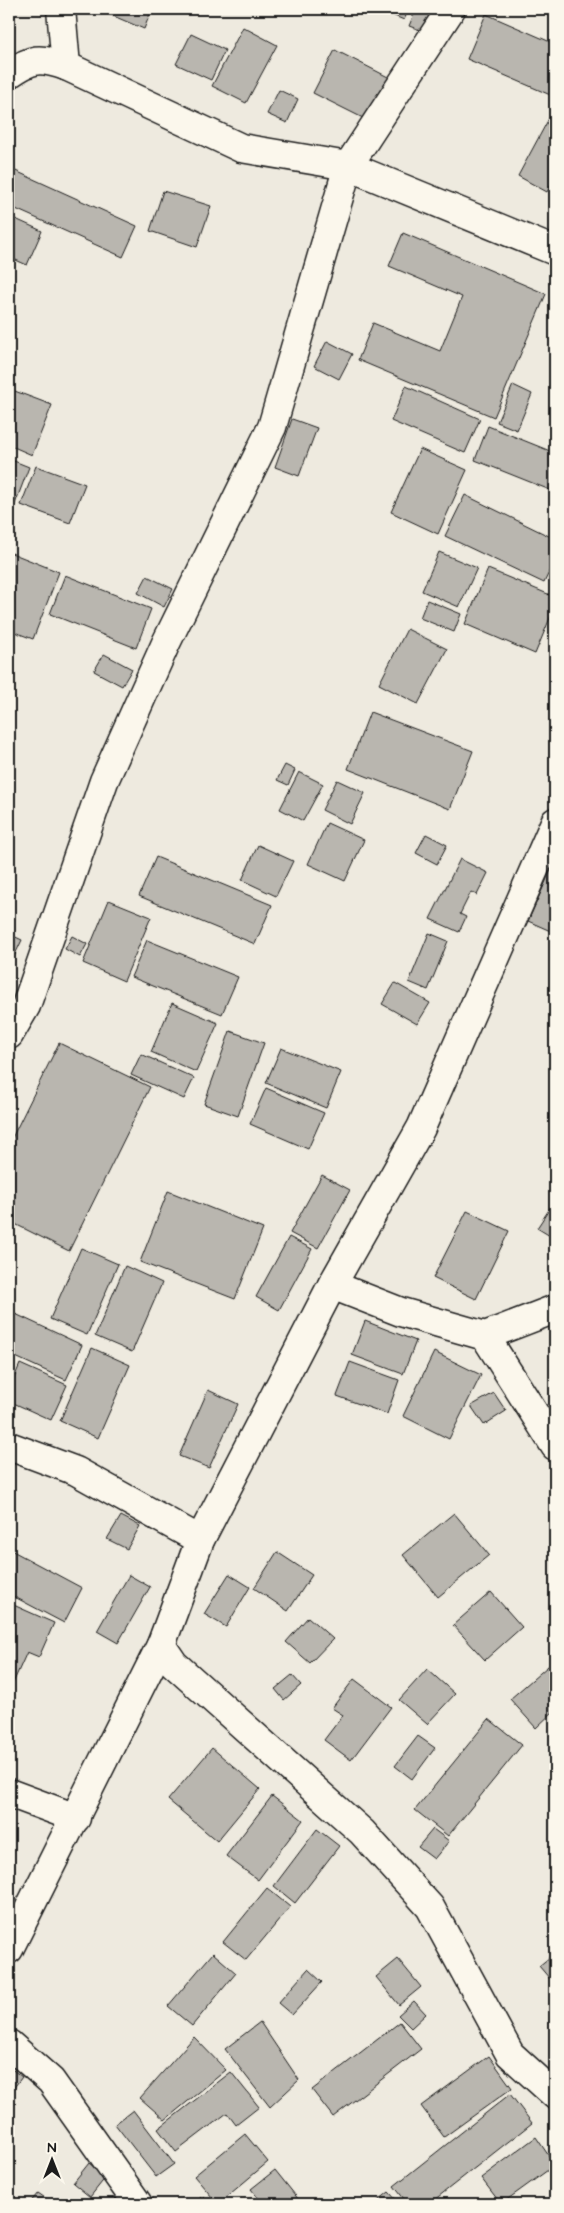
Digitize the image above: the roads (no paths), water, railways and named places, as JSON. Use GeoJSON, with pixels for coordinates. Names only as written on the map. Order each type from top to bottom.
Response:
{"type":"FeatureCollection","features":[{"type":"Feature","properties":{"kind":"street"},"geometry":{"type":"LineString","coordinates":[[61,9],[66,66]]}},
{"type":"Feature","properties":{"kind":"street"},"geometry":{"type":"LineString","coordinates":[[9,1035],[26,1006],[104,781],[170,634],[272,427],[348,166],[450,9]]}},
{"type":"Feature","properties":{"kind":"street"},"geometry":{"type":"LineString","coordinates":[[9,74],[25,63],[45,59],[66,66],[241,148],[348,166],[555,251]]}},
{"type":"Feature","properties":{"kind":"street"},"geometry":{"type":"LineString","coordinates":[[9,1949],[161,1645],[200,1540],[332,1285],[421,1128],[555,822]]}},
{"type":"Feature","properties":{"kind":"street"},"geometry":{"type":"LineString","coordinates":[[332,1285],[402,1312],[485,1336],[555,1309]]}},
{"type":"Feature","properties":{"kind":"street"},"geometry":{"type":"LineString","coordinates":[[485,1336],[555,1446]]}},
{"type":"Feature","properties":{"kind":"street"},"geometry":{"type":"LineString","coordinates":[[9,1446],[76,1471],[200,1540]]}},
{"type":"Feature","properties":{"kind":"street"},"geometry":{"type":"LineString","coordinates":[[161,1645],[174,1664],[362,1832],[430,1907],[510,2054],[555,2095]]}},
{"type":"Feature","properties":{"kind":"street"},"geometry":{"type":"LineString","coordinates":[[9,1793],[76,1818]]}},
{"type":"Feature","properties":{"kind":"street"},"geometry":{"type":"LineString","coordinates":[[9,2044],[51,2081],[138,2204]]}}]}
